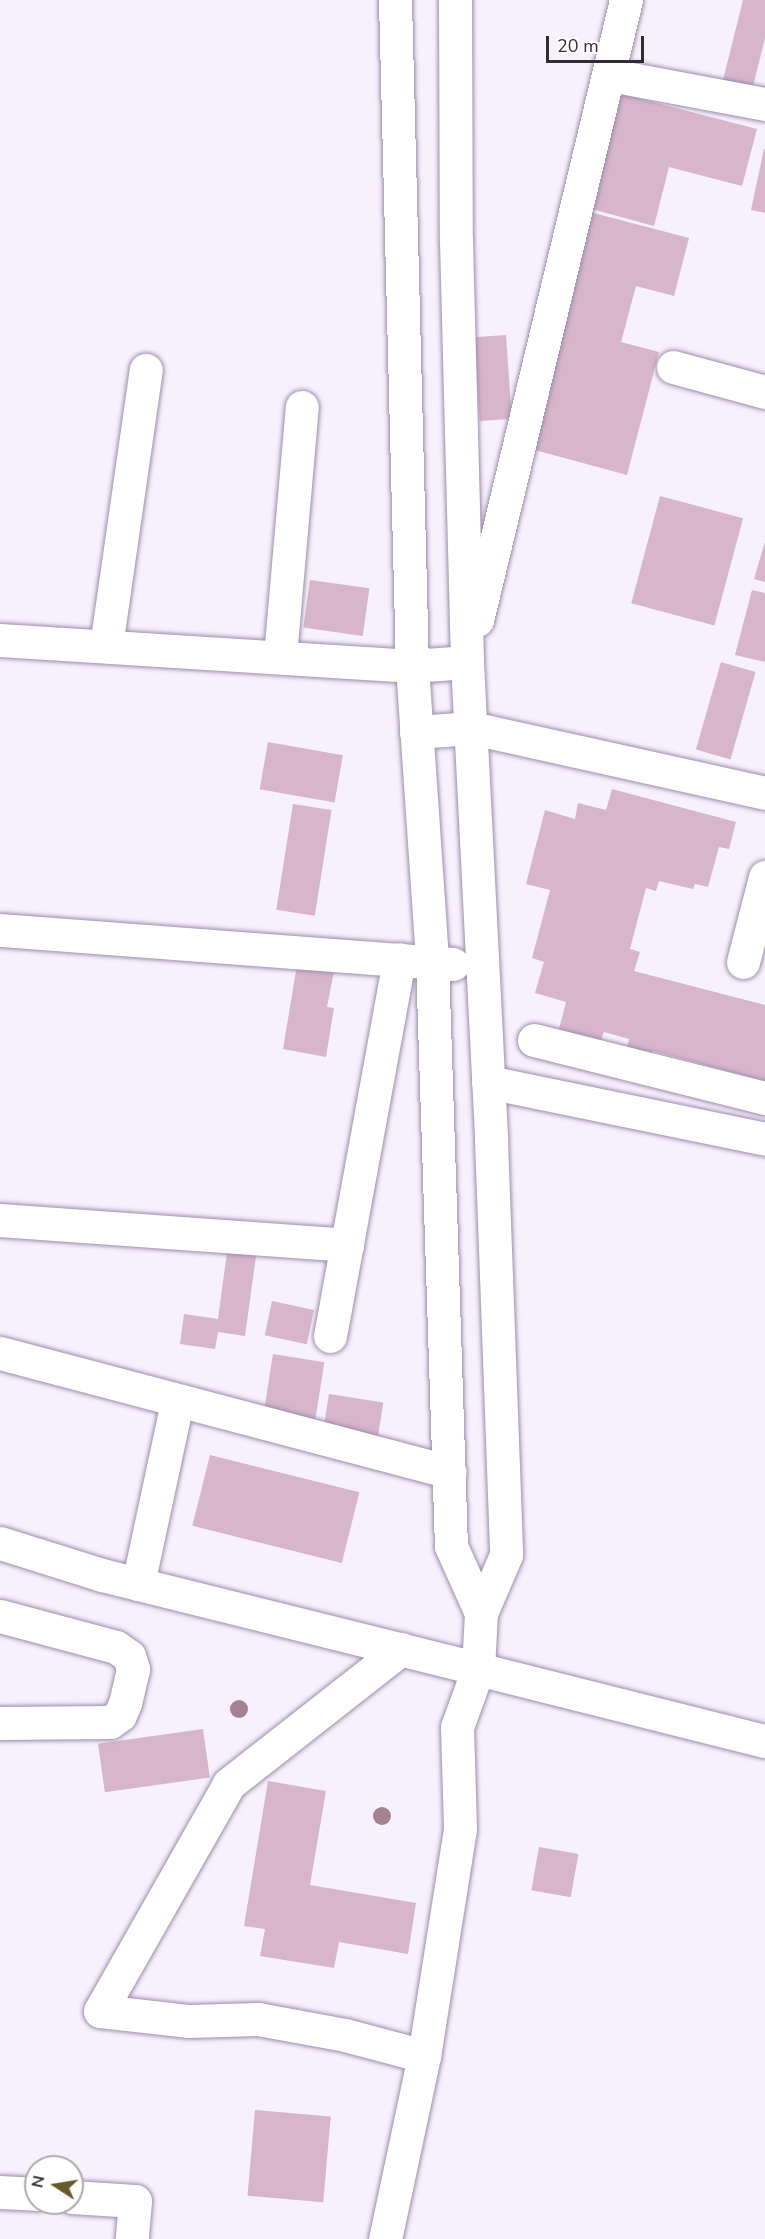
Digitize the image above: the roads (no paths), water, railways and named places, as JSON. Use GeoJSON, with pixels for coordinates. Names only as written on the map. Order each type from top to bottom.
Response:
{"type":"FeatureCollection","features":[{"type":"Feature","properties":{"kind":"street"},"geometry":{"type":"LineString","coordinates":[[395,0],[412,666],[432,962],[440,1142],[451,1546],[481,1613]]}},
{"type":"Feature","properties":{"kind":"street"},"geometry":{"type":"LineString","coordinates":[[385,2239],[424,2056],[460,1829],[457,1727],[478,1670],[481,1613],[506,1555],[491,1140],[467,662],[456,241],[455,0]]}},
{"type":"Feature","properties":{"kind":"street"},"geometry":{"type":"LineString","coordinates":[[467,662],[610,75],[626,0]]}},
{"type":"Feature","properties":{"kind":"street"},"geometry":{"type":"LineString","coordinates":[[610,75],[765,104]]}},
{"type":"Feature","properties":{"kind":"street"},"geometry":{"type":"LineString","coordinates":[[673,367],[765,392]]}},
{"type":"Feature","properties":{"kind":"street"},"geometry":{"type":"LineString","coordinates":[[106,646],[146,370]]}},
{"type":"Feature","properties":{"kind":"street"},"geometry":{"type":"LineString","coordinates":[[280,656],[302,406]]}},
{"type":"Feature","properties":{"kind":"street"},"geometry":{"type":"LineString","coordinates":[[0,640],[412,666],[467,662]]}},
{"type":"Feature","properties":{"kind":"street"},"geometry":{"type":"LineString","coordinates":[[416,732],[472,728],[765,793]]}},
{"type":"Feature","properties":{"kind":"street"},"geometry":{"type":"LineString","coordinates":[[743,962],[765,877]]}},
{"type":"Feature","properties":{"kind":"street"},"geometry":{"type":"LineString","coordinates":[[0,930],[481,966]]}},
{"type":"Feature","properties":{"kind":"street"},"geometry":{"type":"LineString","coordinates":[[330,1336],[399,959]]}},
{"type":"Feature","properties":{"kind":"street"},"geometry":{"type":"LineString","coordinates":[[534,1040],[765,1098]]}},
{"type":"Feature","properties":{"kind":"street"},"geometry":{"type":"LineString","coordinates":[[488,1082],[765,1139]]}},
{"type":"Feature","properties":{"kind":"street"},"geometry":{"type":"LineString","coordinates":[[440,1142],[491,1140]]}},
{"type":"Feature","properties":{"kind":"street"},"geometry":{"type":"LineString","coordinates":[[0,1220],[347,1245]]}},
{"type":"Feature","properties":{"kind":"street"},"geometry":{"type":"LineString","coordinates":[[0,1353],[177,1402],[448,1472]]}},
{"type":"Feature","properties":{"kind":"street"},"geometry":{"type":"LineString","coordinates":[[138,1584],[177,1402]]}},
{"type":"Feature","properties":{"kind":"street"},"geometry":{"type":"LineString","coordinates":[[0,1543],[138,1584],[765,1741]]}},
{"type":"Feature","properties":{"kind":"street"},"geometry":{"type":"LineString","coordinates":[[0,1616],[116,1647],[129,1656],[133,1669],[120,1715],[110,1722],[0,1723]]}},
{"type":"Feature","properties":{"kind":"street"},"geometry":{"type":"LineString","coordinates":[[401,1649],[229,1784],[99,2011],[189,2021],[258,2019],[345,2035],[424,2056]]}},
{"type":"Feature","properties":{"kind":"street"},"geometry":{"type":"LineString","coordinates":[[0,2192],[24,2193]]}},
{"type":"Feature","properties":{"kind":"street"},"geometry":{"type":"LineString","coordinates":[[84,2198],[135,2200],[132,2239]]}}]}
